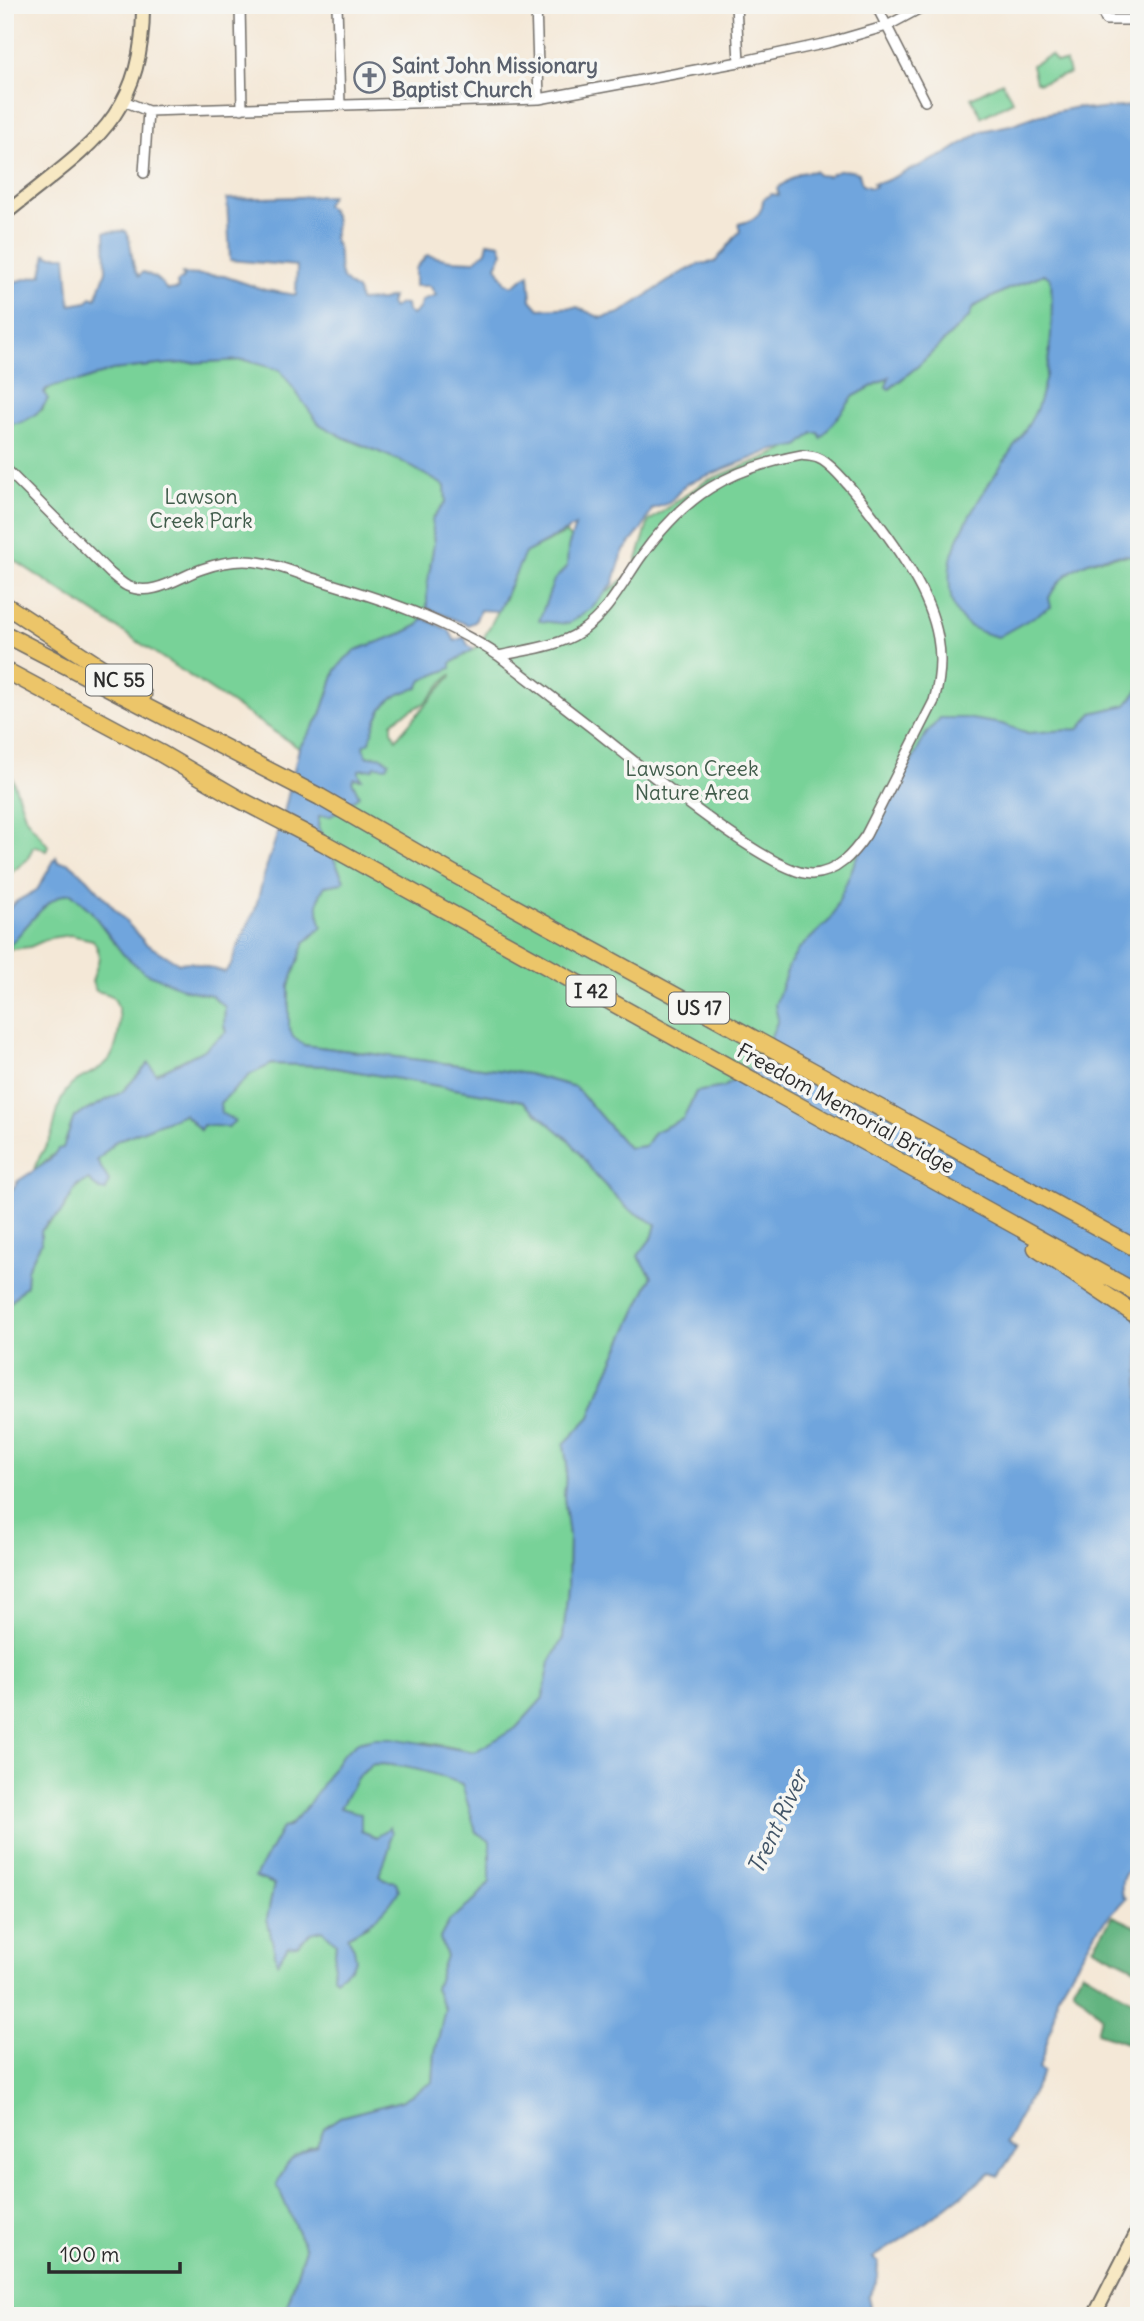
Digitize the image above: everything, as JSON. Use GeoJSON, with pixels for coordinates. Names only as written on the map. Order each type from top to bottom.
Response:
{"type":"FeatureCollection","features":[{"type":"Feature","properties":{"kind":"highway","name":"NC 55"},"geometry":{"type":"LineString","coordinates":[[5,605],[234,752]]}},
{"type":"Feature","properties":{"kind":"highway","name":"US 17"},"geometry":{"type":"LineString","coordinates":[[5,634],[234,752]]}},
{"type":"Feature","properties":{"kind":"highway","name":"Freedom Memorial Bridge"},"geometry":{"type":"LineString","coordinates":[[5,670],[322,842],[1139,1294]]}},
{"type":"Feature","properties":{"kind":"highway","name":"Freedom Memorial Bridge"},"geometry":{"type":"LineString","coordinates":[[234,752],[1139,1250]]}},
{"type":"Feature","properties":{"kind":"highway"},"geometry":{"type":"LineString","coordinates":[[944,1186],[1139,1317]]}},
{"type":"Feature","properties":{"kind":"main road"},"geometry":{"type":"LineString","coordinates":[[5,214],[101,134],[112,121],[124,101],[138,60],[142,5]]}},
{"type":"Feature","properties":{"kind":"main road"},"geometry":{"type":"LineString","coordinates":[[1094,2316],[1139,2228]]}},
{"type":"Feature","properties":{"kind":"street"},"geometry":{"type":"LineString","coordinates":[[240,5],[242,109]]}},
{"type":"Feature","properties":{"kind":"street"},"geometry":{"type":"LineString","coordinates":[[337,5],[340,105]]}},
{"type":"Feature","properties":{"kind":"street"},"geometry":{"type":"LineString","coordinates":[[536,5],[539,99]]}},
{"type":"Feature","properties":{"kind":"street"},"geometry":{"type":"LineString","coordinates":[[736,5],[739,62]]}},
{"type":"Feature","properties":{"kind":"street"},"geometry":{"type":"LineString","coordinates":[[876,5],[925,101]]}},
{"type":"Feature","properties":{"kind":"street"},"geometry":{"type":"LineString","coordinates":[[124,101],[148,111],[539,99],[832,42],[887,26],[926,5]]}},
{"type":"Feature","properties":{"kind":"street"},"geometry":{"type":"LineString","coordinates":[[1099,5],[1106,20],[1139,20]]}},
{"type":"Feature","properties":{"kind":"street"},"geometry":{"type":"LineString","coordinates":[[144,173],[148,111]]}},
{"type":"Feature","properties":{"kind":"street"},"geometry":{"type":"LineString","coordinates":[[5,468],[110,573],[127,586],[145,590],[163,586],[223,562],[247,561],[330,583],[418,613],[471,637],[745,843],[791,870],[811,875],[828,872],[843,863],[861,842],[929,711],[940,680],[941,659],[932,615],[912,573],[833,469],[819,458],[802,455],[731,474],[707,489],[660,532],[603,613],[579,633],[499,656]]}},
{"type":"Feature","properties":{"kind":"green space"},"geometry":{"type":"Polygon","coordinates":[[[1051,55],[1056,62],[1066,62],[1069,74],[1036,82],[1032,65],[1051,55]]]}},
{"type":"Feature","properties":{"kind":"green space"},"geometry":{"type":"Polygon","coordinates":[[[1002,82],[1013,101],[982,117],[971,98],[1002,82]]]}},
{"type":"Feature","properties":{"kind":"green space","name":"Lawson Creek Nature Area"},"geometry":{"type":"Polygon","coordinates":[[[1044,274],[1072,288],[1050,594],[1068,573],[1088,562],[1139,555],[1139,722],[1067,749],[1023,731],[986,731],[761,1060],[724,1087],[696,1092],[683,1119],[654,1132],[645,1146],[628,1148],[575,1087],[528,1074],[304,1045],[293,1037],[289,1027],[289,986],[305,942],[322,927],[318,906],[322,891],[325,886],[342,883],[344,880],[318,827],[319,816],[355,790],[352,781],[354,778],[359,779],[359,770],[374,756],[367,757],[363,746],[370,741],[379,712],[384,706],[398,695],[418,688],[422,680],[451,668],[450,664],[475,649],[482,641],[505,598],[524,553],[566,533],[579,549],[587,588],[608,592],[633,572],[649,521],[706,481],[782,451],[833,422],[854,396],[890,377],[886,386],[890,389],[969,317],[973,307],[1044,274]],[[451,676],[443,681],[427,701],[392,723],[396,739],[451,676]]]}},
{"type":"Feature","properties":{"kind":"green space","name":"Lawson Creek Park"},"geometry":{"type":"Polygon","coordinates":[[[244,360],[280,370],[299,394],[343,437],[401,461],[445,486],[446,502],[432,519],[434,543],[427,587],[427,608],[419,625],[336,670],[321,715],[299,748],[5,554],[5,422],[20,422],[43,409],[46,390],[112,370],[244,360]]]}},
{"type":"Feature","properties":{"kind":"green space"},"geometry":{"type":"Polygon","coordinates":[[[5,757],[26,818],[49,847],[46,851],[37,846],[33,847],[28,859],[5,878],[5,757]]]}},
{"type":"Feature","properties":{"kind":"green space"},"geometry":{"type":"Polygon","coordinates":[[[71,893],[90,910],[123,954],[187,990],[211,995],[225,1007],[226,1032],[204,1050],[155,1074],[149,1063],[122,1092],[74,1117],[63,1148],[34,1170],[51,1136],[64,1095],[76,1081],[107,1062],[115,1048],[119,1029],[116,1002],[110,995],[96,991],[92,982],[99,956],[93,940],[70,935],[50,938],[30,947],[5,950],[44,907],[62,895],[71,893]]]}},
{"type":"Feature","properties":{"kind":"green space"},"geometry":{"type":"Polygon","coordinates":[[[272,1064],[325,1066],[523,1101],[571,1142],[597,1177],[628,1209],[656,1224],[653,1236],[638,1256],[652,1276],[590,1417],[564,1444],[567,1465],[564,1497],[569,1536],[568,1588],[563,1638],[550,1662],[543,1698],[516,1728],[474,1752],[426,1742],[340,1757],[306,1808],[289,1825],[282,1828],[256,1877],[274,1884],[267,1918],[278,1962],[288,1945],[297,1945],[311,1932],[323,1930],[336,1942],[333,1976],[336,1979],[351,1966],[354,1948],[347,1936],[368,1925],[384,1880],[379,1875],[390,1847],[386,1830],[377,1837],[360,1831],[361,1814],[339,1808],[356,1779],[373,1764],[385,1764],[419,1770],[463,1784],[476,1832],[490,1840],[490,1882],[474,1901],[449,1921],[440,1938],[446,1956],[435,1989],[445,2009],[435,2053],[433,2082],[401,2101],[340,2117],[324,2128],[317,2146],[308,2148],[277,2185],[305,2248],[284,2316],[19,2316],[5,2307],[5,1308],[26,1285],[27,1269],[41,1243],[41,1231],[60,1214],[82,1183],[88,1180],[100,1190],[109,1181],[97,1161],[116,1141],[184,1114],[200,1130],[203,1125],[228,1127],[220,1113],[220,1103],[251,1074],[272,1064]]]}},
{"type":"Feature","properties":{"kind":"green space"},"geometry":{"type":"Polygon","coordinates":[[[1113,1916],[1139,1928],[1139,1970],[1093,1947],[1113,1916]]]}},
{"type":"Feature","properties":{"kind":"green space"},"geometry":{"type":"Polygon","coordinates":[[[1082,1971],[1139,2004],[1139,2047],[1097,2033],[1101,2016],[1073,1989],[1082,1971]]]}},
{"type":"Feature","properties":{"kind":"water"},"geometry":{"type":"Polygon","coordinates":[[[1139,105],[1139,556],[1112,556],[1075,569],[1056,586],[1049,598],[1051,607],[998,637],[971,627],[959,616],[952,599],[950,566],[958,539],[972,512],[1028,426],[1043,390],[1051,327],[1051,279],[1044,274],[973,307],[969,317],[918,366],[889,389],[886,387],[889,377],[854,396],[821,438],[819,433],[813,433],[798,446],[770,451],[686,484],[669,503],[652,509],[644,526],[623,552],[613,584],[592,608],[568,624],[539,621],[554,580],[567,567],[568,547],[575,526],[525,553],[498,611],[480,610],[475,622],[468,625],[427,608],[427,587],[434,543],[432,519],[446,502],[445,486],[401,461],[319,424],[280,370],[245,360],[112,370],[78,382],[67,382],[46,389],[44,393],[48,399],[36,414],[17,423],[5,422],[5,284],[42,275],[46,254],[66,256],[70,305],[87,302],[91,297],[96,299],[106,271],[105,232],[126,231],[139,276],[143,272],[150,275],[167,290],[178,289],[177,283],[185,276],[181,274],[224,276],[265,290],[296,295],[297,266],[230,260],[227,199],[331,196],[326,205],[335,217],[334,240],[339,254],[340,272],[349,285],[358,291],[360,301],[392,297],[390,304],[393,308],[406,304],[407,311],[412,315],[419,309],[422,300],[436,295],[430,286],[415,286],[415,269],[427,255],[474,261],[486,251],[488,242],[500,244],[503,252],[496,266],[506,283],[512,286],[529,274],[531,300],[539,309],[577,307],[601,318],[620,313],[699,264],[715,262],[740,231],[738,224],[756,217],[763,200],[771,194],[779,195],[777,188],[800,173],[815,171],[818,175],[828,176],[839,171],[850,171],[859,173],[862,185],[871,188],[875,186],[873,183],[883,182],[946,154],[982,131],[1077,107],[1092,110],[1139,105]]]}},
{"type":"Feature","properties":{"kind":"water","name":"Trent River"},"geometry":{"type":"Polygon","coordinates":[[[423,618],[449,630],[455,641],[464,637],[474,649],[451,663],[451,668],[422,680],[418,688],[398,695],[384,706],[370,742],[363,746],[367,757],[380,756],[389,762],[387,767],[375,766],[373,769],[359,770],[362,779],[354,778],[352,781],[359,796],[331,816],[319,816],[318,827],[344,880],[342,883],[325,886],[318,901],[322,927],[305,942],[289,986],[289,1027],[293,1037],[304,1045],[528,1074],[575,1087],[628,1148],[645,1146],[654,1132],[683,1119],[696,1092],[724,1087],[761,1060],[778,1020],[775,1005],[789,965],[799,949],[831,919],[865,838],[895,794],[926,734],[940,718],[965,718],[1002,724],[1028,733],[1079,729],[1092,713],[1126,705],[1139,689],[1139,1862],[1126,1872],[1122,1880],[1123,1896],[1126,1898],[1099,1927],[1057,1997],[1055,2015],[1039,2069],[1043,2072],[1006,2143],[1016,2150],[998,2176],[991,2173],[913,2232],[873,2258],[878,2261],[877,2282],[868,2298],[870,2306],[864,2316],[284,2316],[305,2248],[277,2185],[280,2178],[291,2160],[317,2146],[324,2128],[340,2117],[401,2101],[433,2082],[435,2053],[445,2009],[435,1989],[446,1956],[440,1938],[449,1921],[474,1901],[490,1882],[490,1841],[476,1832],[462,1784],[418,1770],[372,1764],[356,1779],[340,1808],[361,1814],[361,1831],[377,1837],[390,1827],[390,1847],[379,1875],[384,1880],[396,1882],[399,1890],[377,1917],[347,1936],[354,1948],[356,1959],[351,1967],[336,1979],[333,1976],[336,1943],[323,1930],[311,1933],[297,1945],[288,1946],[277,1963],[267,1918],[274,1884],[255,1877],[282,1828],[288,1827],[310,1803],[340,1757],[358,1742],[392,1738],[474,1752],[516,1728],[543,1698],[550,1662],[563,1638],[568,1588],[569,1536],[564,1497],[567,1465],[564,1444],[590,1417],[652,1276],[638,1256],[653,1236],[656,1224],[628,1209],[597,1177],[571,1142],[523,1101],[325,1066],[272,1064],[251,1074],[220,1103],[221,1113],[235,1121],[228,1127],[203,1125],[200,1130],[184,1114],[116,1141],[97,1161],[109,1181],[106,1191],[100,1190],[88,1180],[77,1185],[61,1213],[41,1231],[41,1243],[27,1269],[26,1285],[5,1308],[5,1200],[18,1181],[50,1160],[58,1149],[63,1148],[74,1117],[122,1092],[149,1063],[156,1074],[204,1050],[226,1032],[225,1007],[211,995],[187,990],[144,972],[123,954],[90,910],[71,893],[62,895],[44,907],[5,950],[5,912],[17,901],[37,890],[56,857],[58,862],[69,863],[87,878],[146,944],[179,963],[190,962],[225,972],[231,965],[255,910],[283,817],[299,748],[321,715],[336,670],[356,650],[403,633],[419,625],[423,618]]]}},
{"type":"Feature","properties":{"kind":"place","name":"Saint John Missionary Baptist Church"},"geometry":{"type":"Point","coordinates":[369,77]}}]}
